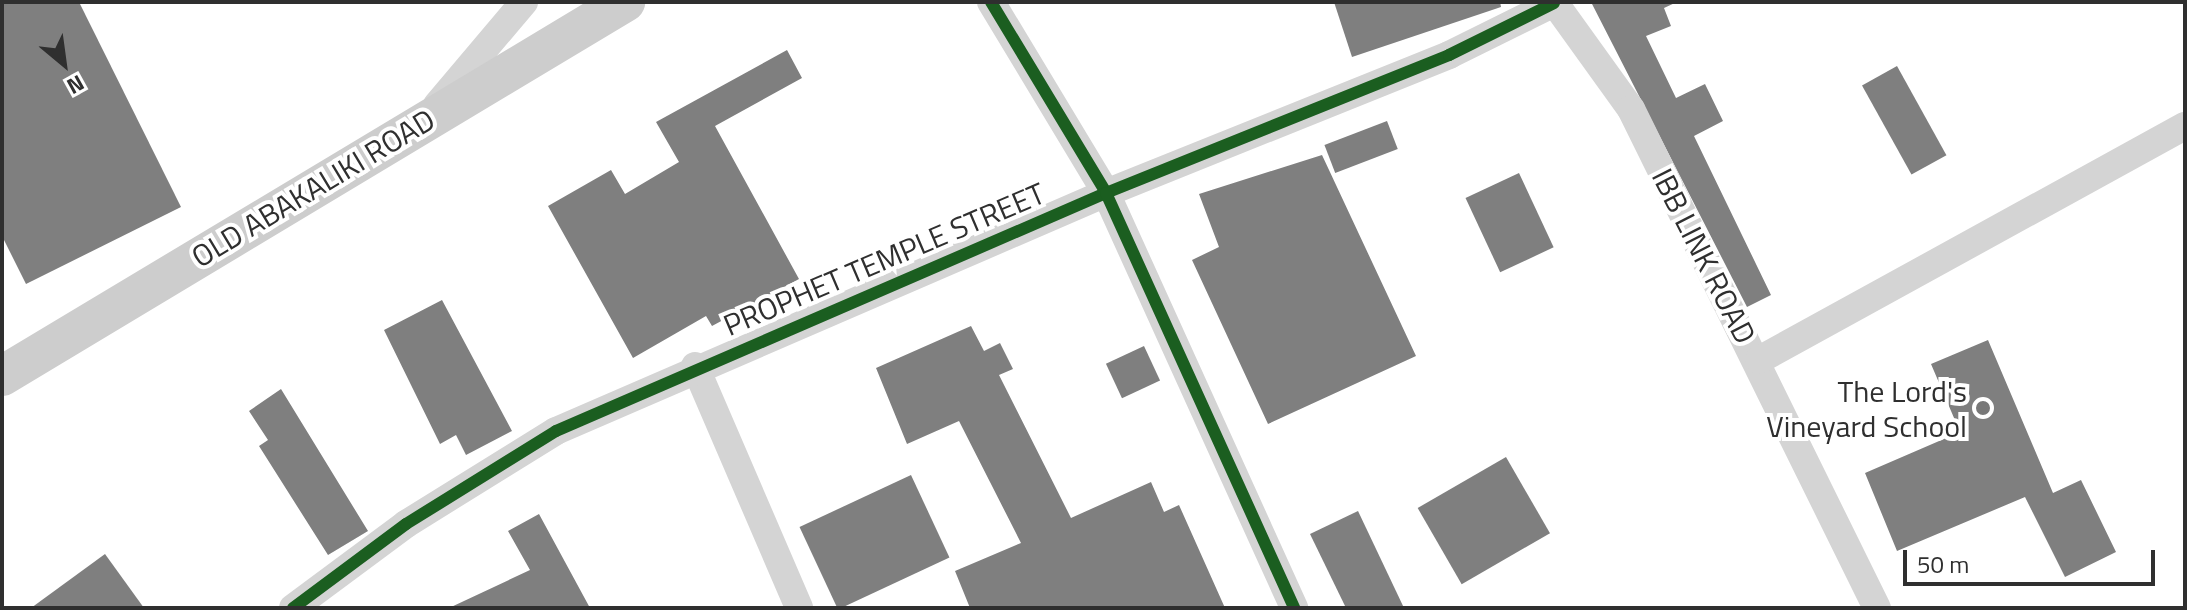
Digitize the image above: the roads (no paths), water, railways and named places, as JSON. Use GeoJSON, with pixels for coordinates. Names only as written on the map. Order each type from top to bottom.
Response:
{"type":"FeatureCollection","features":[{"type":"Feature","properties":{"kind":"main road","name":"OLD ABAKALIKI ROAD"},"geometry":{"type":"LineString","coordinates":[[2,376],[625,2]]}},
{"type":"Feature","properties":{"kind":"street"},"geometry":{"type":"LineString","coordinates":[[421,123],[524,2]]}},
{"type":"Feature","properties":{"kind":"street"},"geometry":{"type":"LineString","coordinates":[[991,2],[1106,193],[1294,608]]}},
{"type":"Feature","properties":{"kind":"street","name":"PROPHET TEMPLE STREET"},"geometry":{"type":"LineString","coordinates":[[293,608],[406,524],[556,431],[695,366],[1106,193],[1449,55],[1554,2]]}},
{"type":"Feature","properties":{"kind":"street","name":"IBB LINK ROAD"},"geometry":{"type":"LineString","coordinates":[[1554,2],[1616,81],[1689,236],[1759,360],[1877,608]]}},
{"type":"Feature","properties":{"kind":"street"},"geometry":{"type":"LineString","coordinates":[[1759,360],[2185,126]]}},
{"type":"Feature","properties":{"kind":"street","name":"PROPHET TEMPLE STREET"},"geometry":{"type":"LineString","coordinates":[[695,366],[799,608]]}},
{"type":"Feature","properties":{"kind":"place","name":"The Lord's Vineyard School"},"geometry":{"type":"Point","coordinates":[1983,408]}}]}
